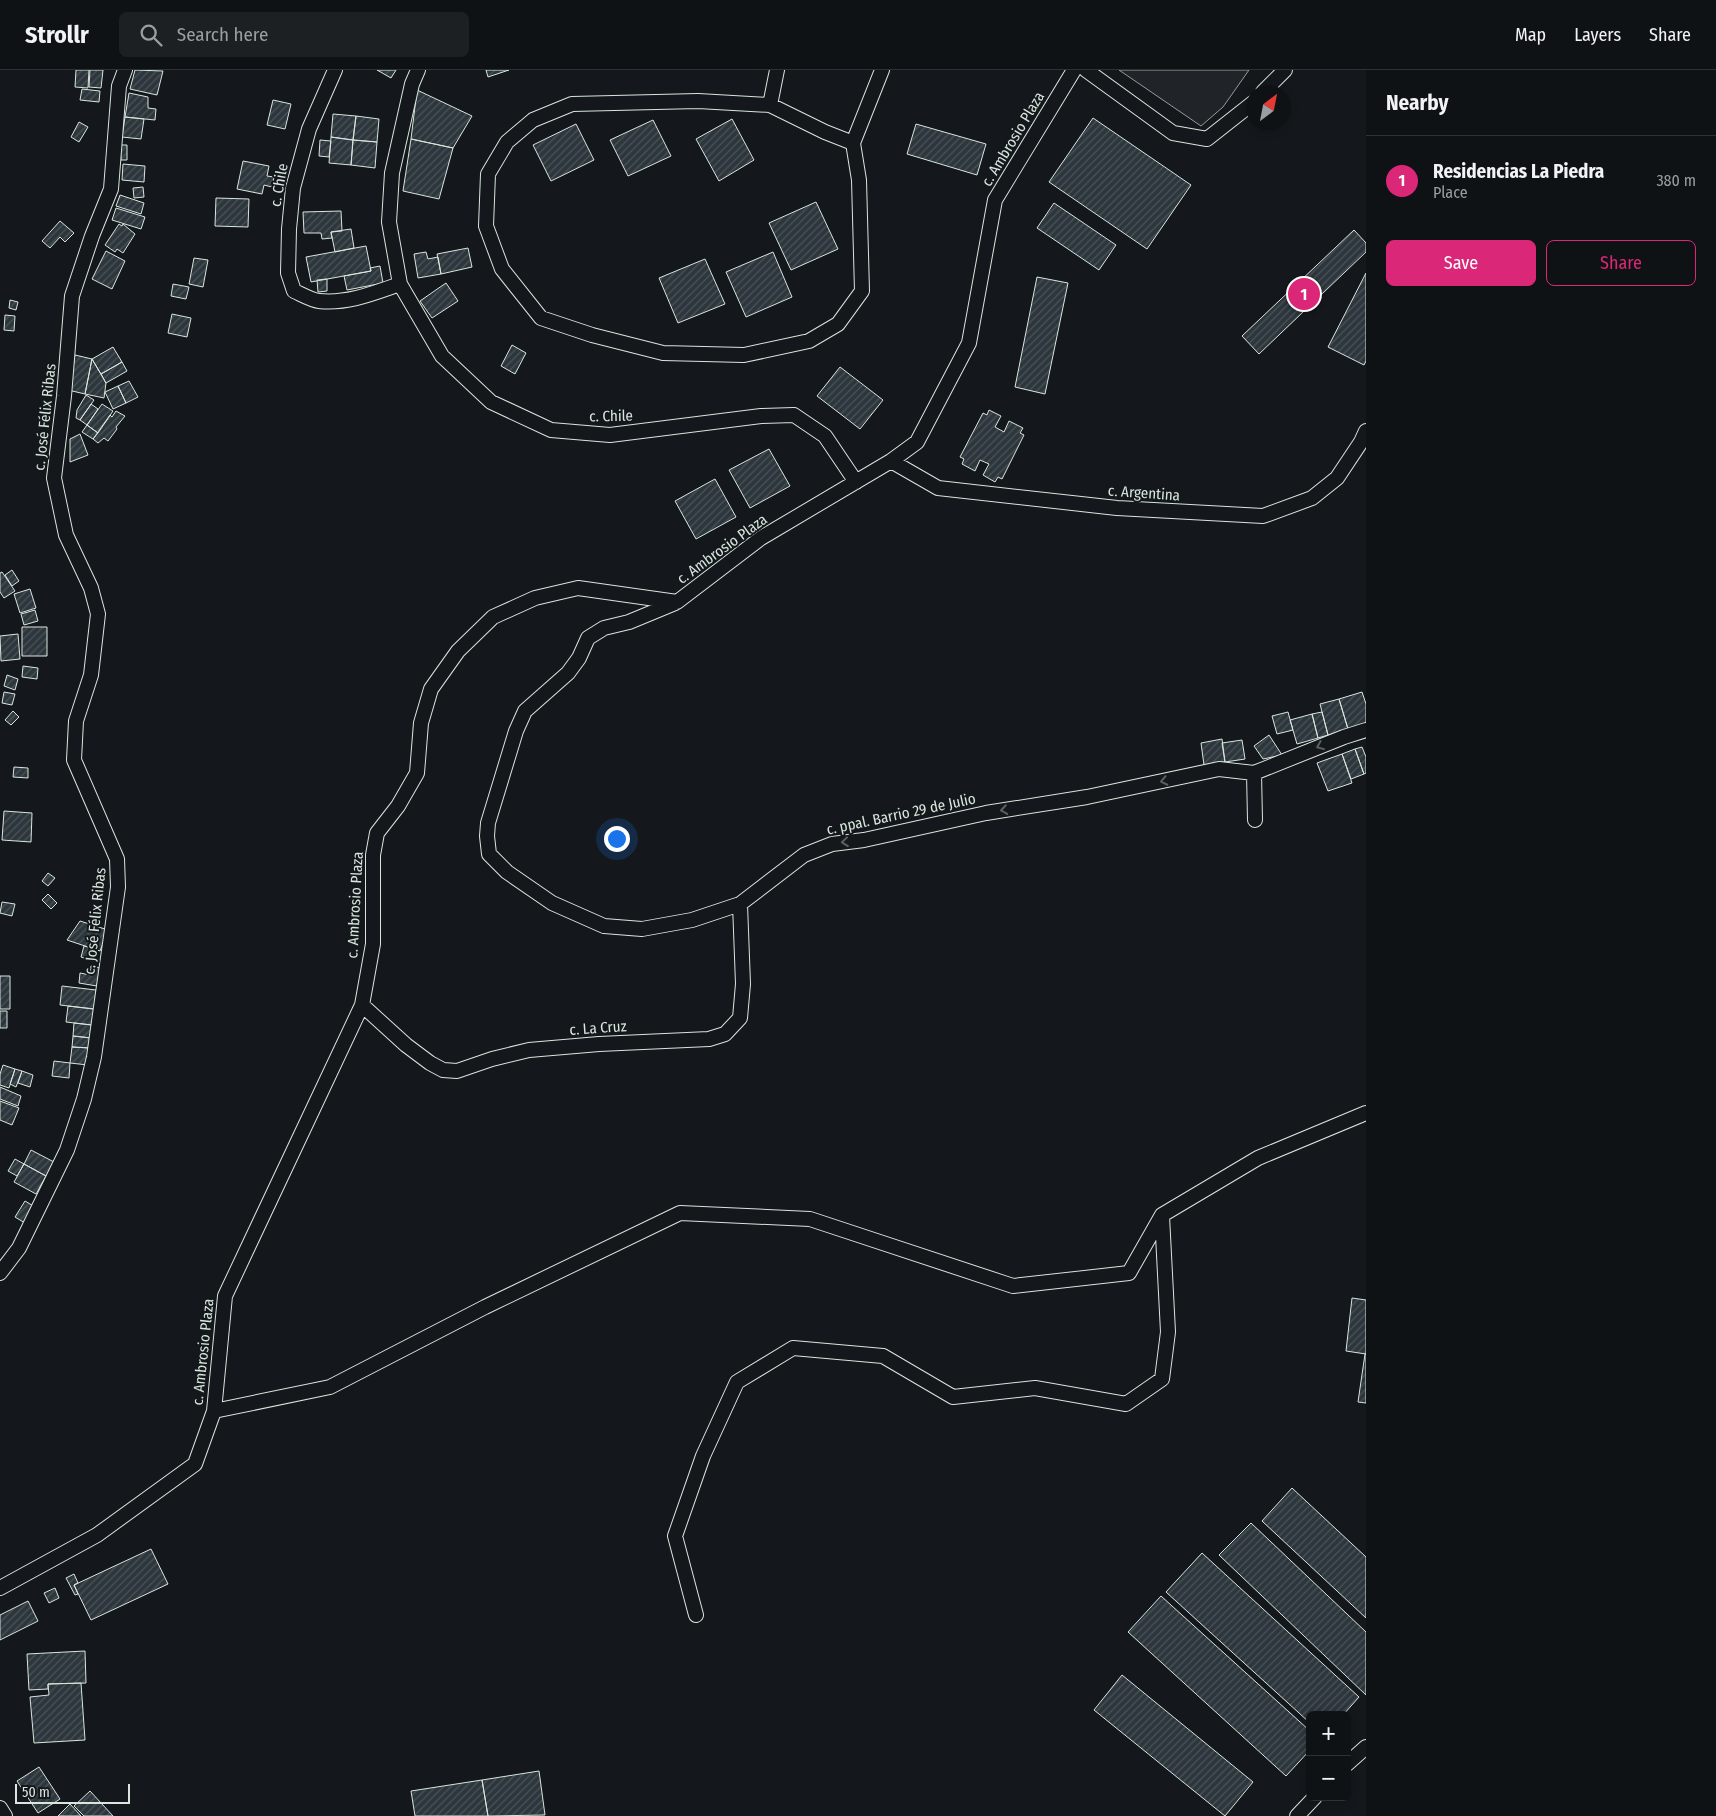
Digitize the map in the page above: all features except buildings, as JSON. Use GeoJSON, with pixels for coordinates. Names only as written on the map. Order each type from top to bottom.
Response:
{"type":"FeatureCollection","features":[{"type":"Feature","properties":{"kind":"street","name":"c. José Félix Ribas"},"geometry":{"type":"LineString","coordinates":[[0,1273],[19,1248],[67,1150],[84,1100],[94,1057],[118,887],[117,859],[74,760],[76,721],[91,675],[98,614],[91,588],[66,534],[54,478],[64,396],[72,296],[92,236],[111,189],[119,86],[125,70]]}},
{"type":"Feature","properties":{"kind":"street","name":"c. Chile"},"geometry":{"type":"LineString","coordinates":[[335,70],[309,129],[293,188],[289,229],[288,273],[294,291],[318,301],[348,301],[400,284]]}},
{"type":"Feature","properties":{"kind":"street","name":"c. Chile"},"geometry":{"type":"LineString","coordinates":[[418,70],[412,84],[392,173],[389,222],[400,284],[442,356],[491,402],[551,430],[610,435],[761,416],[794,415],[825,436],[856,482]]}},
{"type":"Feature","properties":{"kind":"street"},"geometry":{"type":"LineString","coordinates":[[770,105],[777,70]]}},
{"type":"Feature","properties":{"kind":"street"},"geometry":{"type":"LineString","coordinates":[[853,143],[825,132],[770,105],[698,100],[572,104],[533,120],[506,142],[488,174],[486,226],[502,270],[541,318],[592,335],[664,353],[744,355],[808,340],[838,324],[862,291],[859,180],[853,143],[882,70]]}},
{"type":"Feature","properties":{"kind":"street","name":"c. Ambrosio Plaza"},"geometry":{"type":"LineString","coordinates":[[0,1588],[97,1535],[196,1464],[214,1411],[224,1296],[362,1005],[373,944],[373,855],[377,833],[398,806],[417,773],[422,723],[431,689],[458,651],[493,617],[535,598],[578,588],[677,602],[761,538],[891,461],[917,442],[969,342],[995,200],[1074,70]]}},
{"type":"Feature","properties":{"kind":"street"},"geometry":{"type":"LineString","coordinates":[[1086,70],[1173,133],[1208,139],[1246,108]]}},
{"type":"Feature","properties":{"kind":"street"},"geometry":{"type":"LineString","coordinates":[[1270,85],[1285,70]]}},
{"type":"Feature","properties":{"kind":"street","name":"c. Argentina"},"geometry":{"type":"LineString","coordinates":[[891,461],[938,488],[1117,508],[1263,516],[1312,498],[1325,488],[1337,478],[1361,442],[1366,431]]}},
{"type":"Feature","properties":{"kind":"street","name":"c. ppal. Barrio 29 de Julio"},"geometry":{"type":"LineString","coordinates":[[677,602],[629,622],[604,628],[588,638],[579,658],[568,673],[525,711],[516,731],[488,823],[489,854],[507,872],[552,903],[604,926],[642,929],[692,920],[740,904],[804,855],[832,844],[864,840],[986,813],[1087,797],[1220,769],[1254,772],[1366,730]]}},
{"type":"Feature","properties":{"kind":"street"},"geometry":{"type":"LineString","coordinates":[[1254,772],[1255,820]]}},
{"type":"Feature","properties":{"kind":"street","name":"c. La Cruz"},"geometry":{"type":"LineString","coordinates":[[362,1005],[406,1045],[443,1070],[458,1071],[492,1059],[529,1050],[599,1044],[709,1039],[725,1034],[740,1018],[743,984],[740,904]]}},
{"type":"Feature","properties":{"kind":"street"},"geometry":{"type":"LineString","coordinates":[[214,1411],[330,1387],[485,1307],[680,1213],[810,1219],[1013,1286],[1129,1273],[1162,1215],[1258,1158],[1366,1113]]}},
{"type":"Feature","properties":{"kind":"street"},"geometry":{"type":"LineString","coordinates":[[696,1615],[675,1536],[703,1456],[737,1382],[793,1348],[883,1356],[953,1397],[1035,1388],[1126,1404],[1162,1379],[1168,1332],[1162,1215]]}},
{"type":"Feature","properties":{"kind":"street"},"geometry":{"type":"LineString","coordinates":[[1351,1761],[1366,1748]]}},
{"type":"Feature","properties":{"kind":"street"},"geometry":{"type":"LineString","coordinates":[[1297,1816],[1311,1801]]}},
{"type":"Feature","properties":{"kind":"street"},"geometry":{"type":"LineString","coordinates":[[0,1808],[5,1816]]}},
{"type":"Feature","properties":{"kind":"shaded area"},"geometry":{"type":"Polygon","coordinates":[[[1119,70],[1249,70],[1223,107],[1201,126],[1119,70]]]}},
{"type":"Feature","properties":{"kind":"place","name":"Residencias La Piedra"},"geometry":{"type":"Point","coordinates":[1304,294]}}]}
